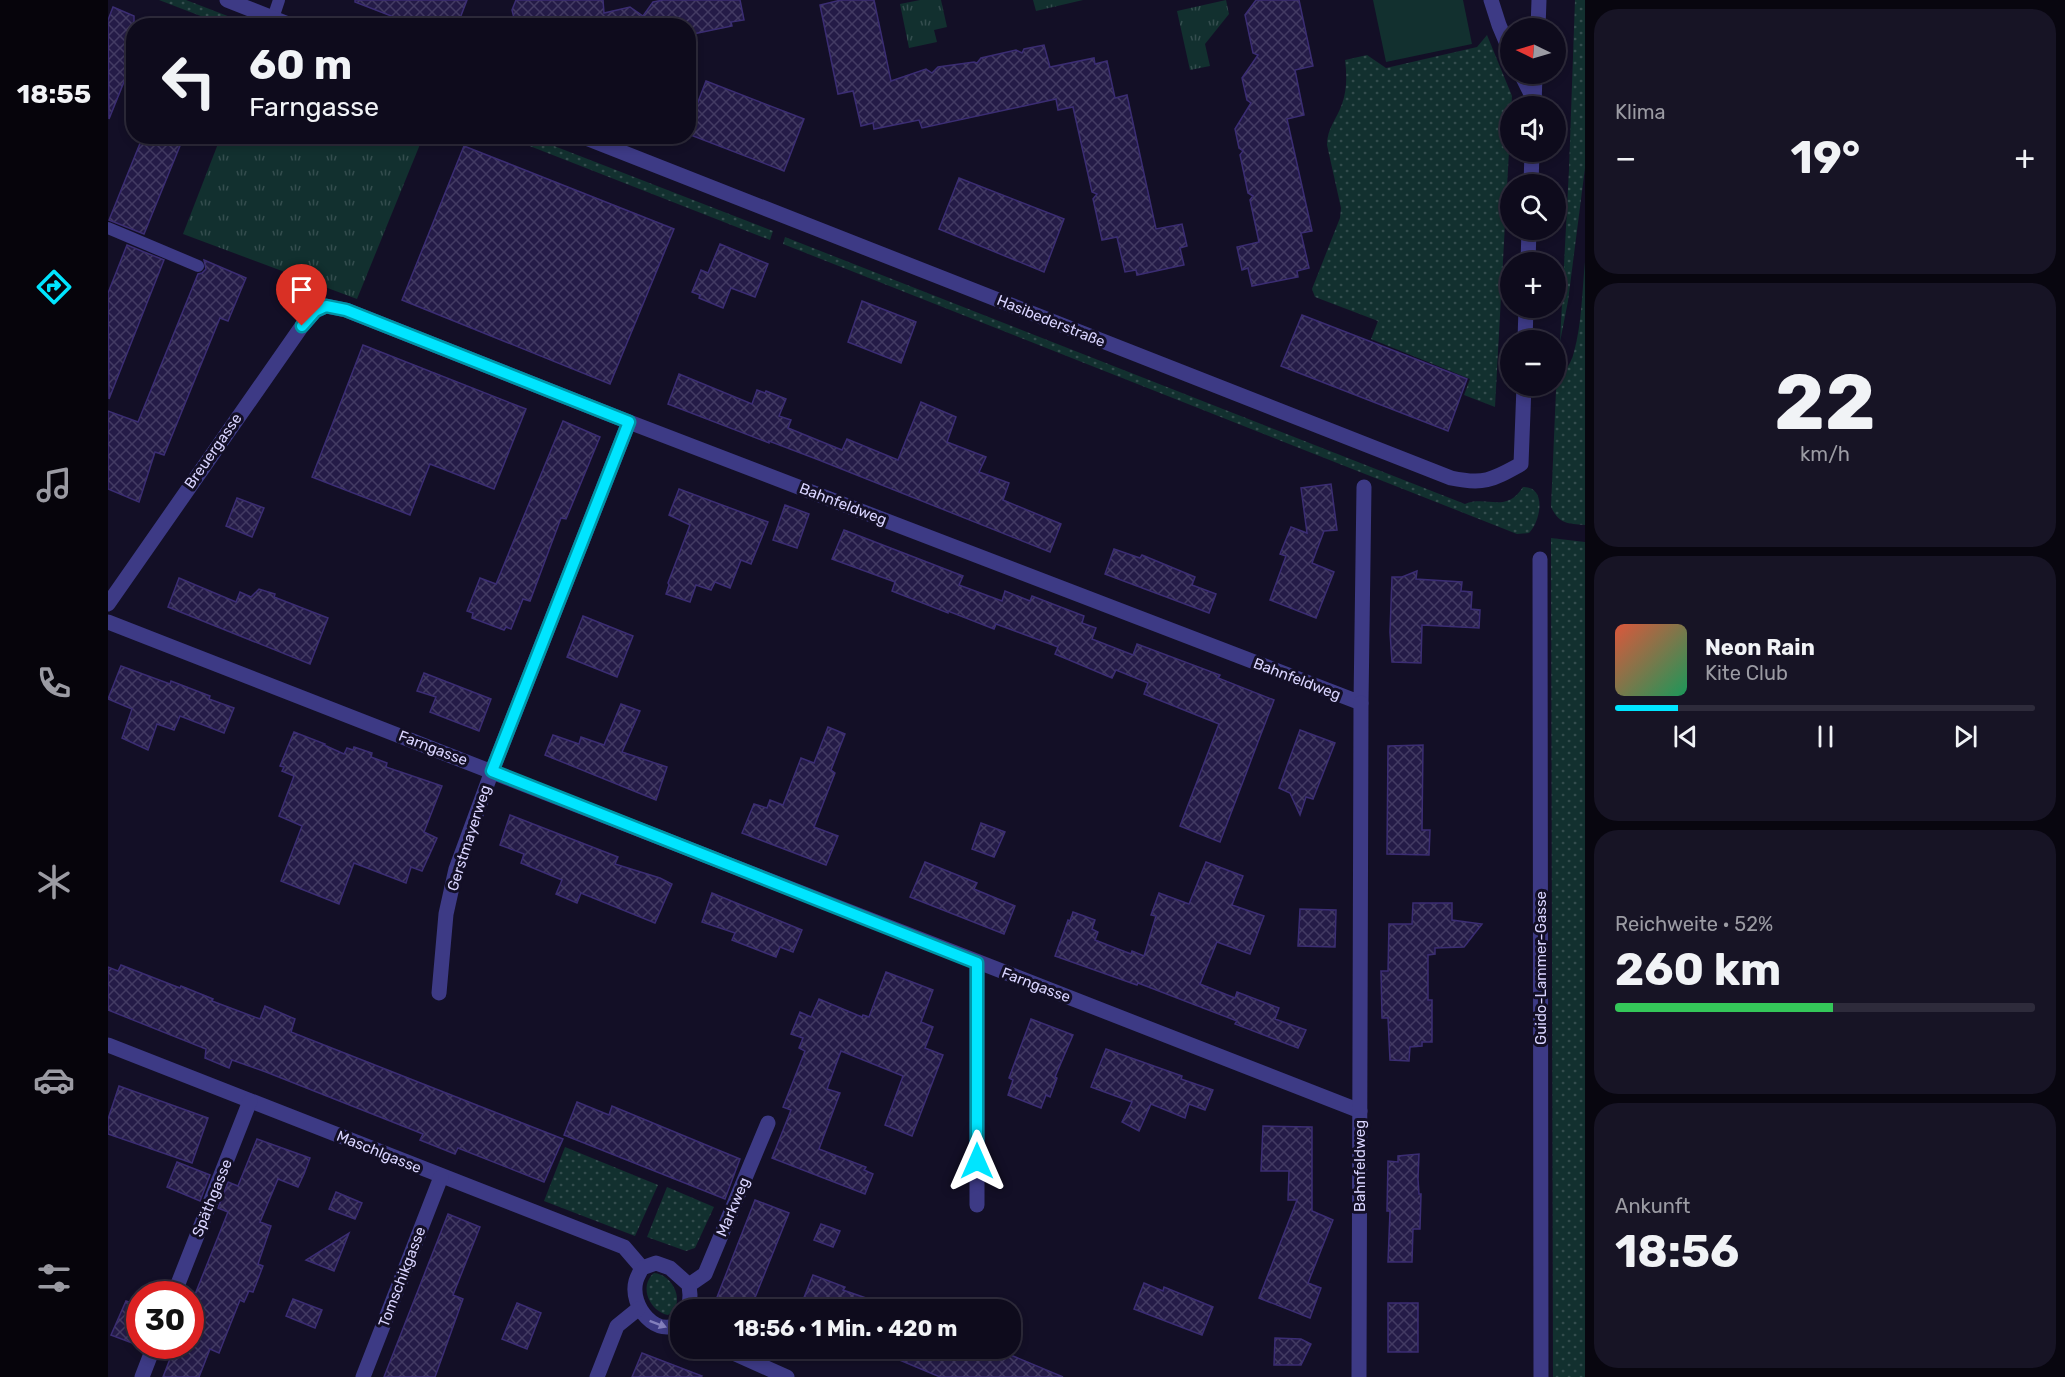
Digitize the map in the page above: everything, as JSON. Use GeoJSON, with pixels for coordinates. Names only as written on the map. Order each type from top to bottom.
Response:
{"type":"FeatureCollection","features":[{"type":"Feature","properties":{"kind":"street"},"geometry":{"type":"LineString","coordinates":[[227,0],[273,18]]}},
{"type":"Feature","properties":{"kind":"street"},"geometry":{"type":"LineString","coordinates":[[1491,0],[1500,28]]}},
{"type":"Feature","properties":{"kind":"street"},"geometry":{"type":"LineString","coordinates":[[1538,18],[1539,0]]}},
{"type":"Feature","properties":{"kind":"street","name":"Hasibederstraße"},"geometry":{"type":"LineString","coordinates":[[601,144],[1451,478],[1474,483],[1498,477],[1521,464],[1524,396]]}},
{"type":"Feature","properties":{"kind":"street","name":"Bahnfeldweg"},"geometry":{"type":"LineString","coordinates":[[326,306],[368,319],[629,422],[1361,703]]}},
{"type":"Feature","properties":{"kind":"street","name":"Breuergasse"},"geometry":{"type":"LineString","coordinates":[[108,604],[302,326],[315,311],[326,306]]}},
{"type":"Feature","properties":{"kind":"street","name":"Gerstmayerweg"},"geometry":{"type":"LineString","coordinates":[[439,993],[446,914],[456,869],[629,422]]}},
{"type":"Feature","properties":{"kind":"street","name":"Bahnfeldweg"},"geometry":{"type":"LineString","coordinates":[[1359,1377],[1364,487]]}},
{"type":"Feature","properties":{"kind":"street","name":"Guido-Lammer-Gasse"},"geometry":{"type":"LineString","coordinates":[[1540,559],[1541,1377]]}},
{"type":"Feature","properties":{"kind":"street","name":"Farngasse"},"geometry":{"type":"LineString","coordinates":[[108,622],[1360,1111]]}},
{"type":"Feature","properties":{"kind":"street"},"geometry":{"type":"LineString","coordinates":[[977,963],[977,1205]]}},
{"type":"Feature","properties":{"kind":"street","name":"Maschlgasse"},"geometry":{"type":"LineString","coordinates":[[108,1045],[624,1247],[642,1268]]}},
{"type":"Feature","properties":{"kind":"street","name":"Späthgasse"},"geometry":{"type":"LineString","coordinates":[[179,1281],[250,1101]]}},
{"type":"Feature","properties":{"kind":"street","name":"Markweg"},"geometry":{"type":"LineString","coordinates":[[689,1285],[705,1274],[768,1123]]}},
{"type":"Feature","properties":{"kind":"street","name":"Tomschikgasse"},"geometry":{"type":"LineString","coordinates":[[363,1377],[441,1177]]}},
{"type":"Feature","properties":{"kind":"street"},"geometry":{"type":"LineString","coordinates":[[670,1328],[659,1326],[648,1320],[638,1309],[635,1283],[642,1268],[656,1263],[670,1268],[689,1285],[690,1299]]}},
{"type":"Feature","properties":{"kind":"street"},"geometry":{"type":"LineString","coordinates":[[597,1377],[617,1326],[638,1309]]}},
{"type":"Feature","properties":{"kind":"street"},"geometry":{"type":"LineString","coordinates":[[142,1377],[149,1359]]}},
{"type":"Feature","properties":{"kind":"street"},"geometry":{"type":"LineString","coordinates":[[747,1359],[787,1377]]}},
{"type":"Feature","properties":{"kind":"lane"},"geometry":{"type":"LineString","coordinates":[[273,18],[279,0]]}},
{"type":"Feature","properties":{"kind":"lane"},"geometry":{"type":"LineString","coordinates":[[108,228],[198,266]]}},
{"type":"Feature","properties":{"kind":"green space"},"geometry":{"type":"Polygon","coordinates":[[[159,0],[186,0],[233,18],[206,18],[159,0]]]}},
{"type":"Feature","properties":{"kind":"green space"},"geometry":{"type":"Polygon","coordinates":[[[920,0],[941,0],[947,27],[934,30],[937,42],[909,48],[900,4],[920,0]]]}},
{"type":"Feature","properties":{"kind":"green space"},"geometry":{"type":"Polygon","coordinates":[[[1033,0],[1083,0],[1036,11],[1033,0]]]}},
{"type":"Feature","properties":{"kind":"green space"},"geometry":{"type":"Polygon","coordinates":[[[1226,0],[1229,14],[1205,44],[1210,66],[1190,70],[1177,11],[1226,0]]]}},
{"type":"Feature","properties":{"kind":"green space"},"geometry":{"type":"Polygon","coordinates":[[[1373,0],[1463,0],[1472,44],[1386,62],[1373,0]]]}},
{"type":"Feature","properties":{"kind":"green space"},"geometry":{"type":"Polygon","coordinates":[[[1575,0],[1585,0],[1585,168],[1566,311],[1565,252],[1575,0]]]}},
{"type":"Feature","properties":{"kind":"green space"},"geometry":{"type":"Polygon","coordinates":[[[1487,35],[1500,67],[1500,84],[1507,84],[1512,96],[1500,96],[1500,162],[1508,162],[1508,174],[1500,174],[1500,240],[1504,240],[1503,252],[1500,252],[1500,316],[1495,407],[1464,395],[1470,379],[1371,339],[1378,321],[1315,297],[1312,289],[1340,218],[1341,208],[1327,145],[1345,93],[1345,60],[1367,55],[1386,68],[1477,47],[1487,35]]]}},
{"type":"Feature","properties":{"kind":"green space"},"geometry":{"type":"Polygon","coordinates":[[[218,144],[420,144],[357,299],[183,234],[218,144]]]}},
{"type":"Feature","properties":{"kind":"green space"},"geometry":{"type":"Polygon","coordinates":[[[525,144],[549,144],[773,231],[770,240],[525,144]]]}},
{"type":"Feature","properties":{"kind":"green space"},"geometry":{"type":"Polygon","coordinates":[[[785,237],[1465,504],[1481,501],[1503,502],[1517,495],[1523,487],[1531,488],[1539,498],[1539,513],[1529,533],[1517,534],[783,244],[785,237]]]}},
{"type":"Feature","properties":{"kind":"green space"},"geometry":{"type":"Polygon","coordinates":[[[1585,262],[1585,525],[1561,520],[1551,507],[1556,396],[1566,396],[1566,370],[1577,341],[1585,262]]]}},
{"type":"Feature","properties":{"kind":"green space"},"geometry":{"type":"Polygon","coordinates":[[[1561,318],[1565,318],[1562,330],[1561,318]]]}},
{"type":"Feature","properties":{"kind":"green space"},"geometry":{"type":"Polygon","coordinates":[[[1551,538],[1585,542],[1585,1377],[1553,1377],[1551,538]]]}},
{"type":"Feature","properties":{"kind":"green space"},"geometry":{"type":"Polygon","coordinates":[[[565,1147],[658,1185],[635,1236],[544,1201],[565,1147]]]}},
{"type":"Feature","properties":{"kind":"green space"},"geometry":{"type":"Polygon","coordinates":[[[667,1187],[714,1207],[695,1248],[686,1251],[647,1237],[667,1187]]]}},
{"type":"Feature","properties":{"kind":"green space"},"geometry":{"type":"Polygon","coordinates":[[[654,1273],[667,1278],[672,1284],[677,1297],[677,1299],[670,1299],[668,1315],[651,1304],[647,1291],[649,1278],[654,1273]]]}},
{"type":"Feature","properties":{"kind":"building"},"geometry":{"type":"Polygon","coordinates":[[[355,0],[467,0],[460,18],[396,18],[355,2],[355,0]]]}},
{"type":"Feature","properties":{"kind":"building"},"geometry":{"type":"Polygon","coordinates":[[[516,0],[603,0],[604,13],[630,7],[643,16],[653,2],[663,0],[740,0],[744,20],[731,22],[732,26],[696,33],[696,18],[514,18],[512,10],[516,0]]]}},
{"type":"Feature","properties":{"kind":"building"},"geometry":{"type":"Polygon","coordinates":[[[841,0],[874,0],[891,81],[926,69],[932,73],[938,67],[977,63],[981,58],[1016,50],[1022,53],[1024,49],[1044,45],[1050,67],[1094,58],[1095,64],[1107,61],[1115,98],[1127,95],[1156,229],[1182,224],[1187,246],[1180,248],[1184,265],[1137,275],[1136,270],[1125,272],[1117,237],[1102,240],[1093,199],[1097,194],[1092,192],[1073,107],[1058,110],[1056,99],[922,128],[919,120],[874,129],[873,123],[861,126],[853,91],[838,94],[820,5],[841,0]]]}},
{"type":"Feature","properties":{"kind":"building"},"geometry":{"type":"Polygon","coordinates":[[[1256,0],[1299,0],[1313,66],[1295,70],[1304,115],[1287,119],[1312,231],[1301,233],[1309,268],[1297,271],[1298,277],[1252,286],[1248,268],[1242,270],[1237,247],[1259,242],[1250,200],[1253,196],[1248,193],[1240,155],[1243,151],[1239,148],[1235,129],[1251,103],[1247,100],[1242,78],[1258,55],[1253,53],[1245,15],[1256,0]]]}},
{"type":"Feature","properties":{"kind":"building"},"geometry":{"type":"Polygon","coordinates":[[[113,7],[134,16],[134,18],[126,18],[126,77],[109,119],[108,20],[113,7]]]}},
{"type":"Feature","properties":{"kind":"building"},"geometry":{"type":"Polygon","coordinates":[[[706,81],[804,119],[784,171],[696,137],[696,107],[706,81]]]}},
{"type":"Feature","properties":{"kind":"building"},"geometry":{"type":"Polygon","coordinates":[[[140,144],[181,144],[144,234],[109,220],[140,144]]]}},
{"type":"Feature","properties":{"kind":"building"},"geometry":{"type":"Polygon","coordinates":[[[464,146],[674,229],[610,384],[402,300],[464,146]]]}},
{"type":"Feature","properties":{"kind":"building"},"geometry":{"type":"Polygon","coordinates":[[[959,178],[1064,219],[1044,272],[939,229],[959,178]]]}},
{"type":"Feature","properties":{"kind":"building"},"geometry":{"type":"Polygon","coordinates":[[[720,244],[768,264],[755,297],[731,288],[723,308],[699,298],[700,295],[692,292],[701,270],[708,273],[720,244]]]}},
{"type":"Feature","properties":{"kind":"building"},"geometry":{"type":"Polygon","coordinates":[[[127,245],[164,260],[109,399],[108,293],[127,245]]]}},
{"type":"Feature","properties":{"kind":"building"},"geometry":{"type":"Polygon","coordinates":[[[204,260],[246,278],[228,321],[220,318],[164,455],[155,452],[139,502],[108,489],[108,411],[138,422],[198,274],[206,269],[204,260]]]}},
{"type":"Feature","properties":{"kind":"building"},"geometry":{"type":"Polygon","coordinates":[[[862,301],[916,322],[901,363],[848,342],[862,301]]]}},
{"type":"Feature","properties":{"kind":"building"},"geometry":{"type":"Polygon","coordinates":[[[1302,315],[1467,379],[1448,431],[1281,366],[1302,315]]]}},
{"type":"Feature","properties":{"kind":"building"},"geometry":{"type":"Polygon","coordinates":[[[363,345],[526,409],[494,489],[430,464],[410,515],[312,477],[363,345]]]}},
{"type":"Feature","properties":{"kind":"building"},"geometry":{"type":"Polygon","coordinates":[[[679,374],[752,404],[757,390],[765,393],[766,391],[786,399],[779,416],[791,420],[788,428],[842,450],[847,439],[898,460],[921,402],[956,417],[947,442],[986,457],[979,472],[1009,483],[1003,500],[1061,524],[1050,552],[819,460],[668,404],[679,374]]]}},
{"type":"Feature","properties":{"kind":"building"},"geometry":{"type":"Polygon","coordinates":[[[563,421],[600,437],[566,519],[561,518],[530,601],[523,599],[511,629],[506,627],[504,630],[472,618],[473,613],[467,611],[480,578],[496,584],[563,421]]]}},
{"type":"Feature","properties":{"kind":"building"},"geometry":{"type":"Polygon","coordinates":[[[1331,484],[1337,530],[1324,531],[1312,563],[1334,572],[1316,618],[1270,600],[1286,556],[1280,554],[1291,527],[1307,533],[1301,488],[1331,484]]]}},
{"type":"Feature","properties":{"kind":"building"},"geometry":{"type":"Polygon","coordinates":[[[679,489],[768,522],[751,564],[741,560],[730,588],[715,582],[711,590],[696,585],[690,602],[666,594],[690,525],[669,515],[679,489]]]}},
{"type":"Feature","properties":{"kind":"building"},"geometry":{"type":"Polygon","coordinates":[[[237,498],[264,508],[252,537],[226,526],[237,498]]]}},
{"type":"Feature","properties":{"kind":"building"},"geometry":{"type":"Polygon","coordinates":[[[785,505],[809,514],[797,548],[773,540],[785,505]]]}},
{"type":"Feature","properties":{"kind":"building"},"geometry":{"type":"Polygon","coordinates":[[[844,530],[963,576],[959,585],[1002,601],[1005,591],[1030,601],[1032,596],[1084,616],[1082,623],[1096,628],[1092,639],[1133,655],[1137,644],[1220,675],[1218,678],[1274,700],[1220,842],[1180,826],[1219,724],[1144,694],[1148,683],[1116,670],[1112,678],[1055,654],[1058,647],[996,624],[994,629],[892,591],[895,582],[832,559],[844,530]]]}},
{"type":"Feature","properties":{"kind":"building"},"geometry":{"type":"Polygon","coordinates":[[[1114,549],[1140,558],[1142,555],[1195,577],[1192,585],[1216,594],[1209,613],[1105,574],[1114,549]]]}},
{"type":"Feature","properties":{"kind":"building"},"geometry":{"type":"Polygon","coordinates":[[[1417,571],[1416,579],[1462,582],[1461,591],[1472,592],[1471,609],[1480,610],[1479,628],[1422,625],[1421,663],[1392,662],[1390,632],[1392,577],[1402,577],[1417,571]]]}},
{"type":"Feature","properties":{"kind":"building"},"geometry":{"type":"Polygon","coordinates":[[[179,578],[236,602],[240,592],[251,597],[259,589],[328,618],[310,664],[168,607],[179,578]]]}},
{"type":"Feature","properties":{"kind":"building"},"geometry":{"type":"Polygon","coordinates":[[[583,616],[633,636],[617,677],[567,657],[583,616]]]}},
{"type":"Feature","properties":{"kind":"building"},"geometry":{"type":"Polygon","coordinates":[[[121,666],[170,684],[171,681],[234,708],[224,733],[180,716],[174,730],[157,724],[148,750],[122,738],[132,709],[108,699],[121,666]]]}},
{"type":"Feature","properties":{"kind":"building"},"geometry":{"type":"Polygon","coordinates":[[[424,673],[491,699],[479,731],[430,712],[436,697],[417,691],[424,673]]]}},
{"type":"Feature","properties":{"kind":"building"},"geometry":{"type":"Polygon","coordinates":[[[621,704],[640,711],[622,752],[667,767],[656,800],[545,755],[553,735],[579,744],[581,737],[604,745],[621,704]]]}},
{"type":"Feature","properties":{"kind":"building"},"geometry":{"type":"Polygon","coordinates":[[[828,727],[845,734],[831,770],[835,773],[814,827],[838,836],[826,865],[742,833],[754,804],[767,808],[770,800],[783,805],[801,758],[814,763],[828,727]]]}},
{"type":"Feature","properties":{"kind":"building"},"geometry":{"type":"Polygon","coordinates":[[[1300,730],[1335,743],[1313,799],[1306,797],[1300,815],[1290,793],[1279,788],[1300,730]]]}},
{"type":"Feature","properties":{"kind":"building"},"geometry":{"type":"Polygon","coordinates":[[[294,732],[344,754],[347,748],[353,750],[354,747],[372,753],[371,757],[387,763],[386,767],[442,786],[424,832],[437,838],[422,871],[411,867],[406,883],[354,863],[339,904],[281,881],[302,826],[279,816],[294,776],[282,771],[284,767],[280,766],[294,732]]]}},
{"type":"Feature","properties":{"kind":"building"},"geometry":{"type":"Polygon","coordinates":[[[1423,745],[1422,830],[1430,830],[1429,855],[1387,854],[1388,746],[1423,745]]]}},
{"type":"Feature","properties":{"kind":"building"},"geometry":{"type":"Polygon","coordinates":[[[510,815],[618,857],[615,864],[672,884],[655,923],[581,893],[577,903],[556,894],[562,880],[521,863],[524,854],[500,845],[510,815]]]}},
{"type":"Feature","properties":{"kind":"building"},"geometry":{"type":"Polygon","coordinates":[[[981,823],[1005,832],[994,857],[972,849],[981,823]]]}},
{"type":"Feature","properties":{"kind":"building"},"geometry":{"type":"Polygon","coordinates":[[[925,862],[977,883],[974,889],[1015,906],[1004,934],[910,897],[925,862]]]}},
{"type":"Feature","properties":{"kind":"building"},"geometry":{"type":"Polygon","coordinates":[[[1206,862],[1243,876],[1232,905],[1264,916],[1250,954],[1217,942],[1200,984],[1235,998],[1237,992],[1279,1008],[1275,1019],[1306,1030],[1298,1048],[1235,1024],[1237,1021],[1138,983],[1137,985],[1055,956],[1073,912],[1095,920],[1092,929],[1098,932],[1095,940],[1131,954],[1132,951],[1144,956],[1156,916],[1151,915],[1159,893],[1189,904],[1206,862]]]}},
{"type":"Feature","properties":{"kind":"building"},"geometry":{"type":"Polygon","coordinates":[[[712,893],[802,930],[793,952],[780,947],[776,957],[732,940],[735,933],[702,922],[712,893]]]}},
{"type":"Feature","properties":{"kind":"building"},"geometry":{"type":"Polygon","coordinates":[[[1413,903],[1452,903],[1452,920],[1482,924],[1464,947],[1435,948],[1435,954],[1428,955],[1428,1000],[1432,1000],[1432,1042],[1422,1042],[1422,1046],[1410,1047],[1409,1061],[1390,1060],[1388,1018],[1382,1018],[1381,971],[1388,971],[1389,924],[1412,924],[1413,903]]]}},
{"type":"Feature","properties":{"kind":"building"},"geometry":{"type":"Polygon","coordinates":[[[1300,909],[1336,910],[1335,947],[1298,946],[1300,909]]]}},
{"type":"Feature","properties":{"kind":"building"},"geometry":{"type":"Polygon","coordinates":[[[121,965],[180,988],[181,986],[213,999],[212,1001],[260,1019],[265,1006],[295,1019],[291,1032],[563,1139],[544,1182],[458,1148],[455,1154],[420,1140],[423,1134],[266,1072],[232,1060],[229,1068],[205,1058],[206,1049],[108,1010],[108,967],[118,971],[121,965]]]}},
{"type":"Feature","properties":{"kind":"building"},"geometry":{"type":"Polygon","coordinates":[[[886,972],[933,990],[921,1022],[933,1027],[925,1048],[943,1055],[912,1136],[885,1125],[903,1076],[841,1051],[827,1089],[840,1093],[819,1149],[866,1167],[864,1170],[873,1174],[865,1194],[772,1158],[791,1110],[783,1107],[805,1051],[799,1048],[803,1038],[791,1034],[800,1012],[811,1017],[819,999],[862,1017],[863,1015],[869,1017],[886,972]]]}},
{"type":"Feature","properties":{"kind":"building"},"geometry":{"type":"Polygon","coordinates":[[[1031,1019],[1073,1035],[1055,1077],[1057,1078],[1050,1097],[1046,1095],[1041,1108],[1008,1095],[1013,1080],[1009,1078],[1031,1019]]]}},
{"type":"Feature","properties":{"kind":"building"},"geometry":{"type":"Polygon","coordinates":[[[1106,1049],[1182,1076],[1181,1079],[1213,1090],[1205,1110],[1189,1104],[1185,1118],[1151,1104],[1139,1131],[1122,1122],[1132,1102],[1091,1087],[1106,1049]]]}},
{"type":"Feature","properties":{"kind":"building"},"geometry":{"type":"Polygon","coordinates":[[[119,1086],[208,1118],[192,1163],[108,1134],[108,1119],[119,1086]]]}},
{"type":"Feature","properties":{"kind":"building"},"geometry":{"type":"Polygon","coordinates":[[[577,1102],[609,1115],[612,1106],[740,1159],[725,1199],[564,1135],[577,1102]]]}},
{"type":"Feature","properties":{"kind":"building"},"geometry":{"type":"Polygon","coordinates":[[[1263,1126],[1312,1127],[1312,1211],[1333,1220],[1308,1283],[1321,1288],[1310,1318],[1259,1298],[1297,1200],[1288,1200],[1289,1171],[1261,1171],[1263,1126]]]}},
{"type":"Feature","properties":{"kind":"building"},"geometry":{"type":"Polygon","coordinates":[[[257,1139],[310,1158],[298,1187],[278,1179],[260,1222],[271,1226],[258,1264],[263,1266],[253,1292],[249,1291],[244,1302],[240,1300],[219,1353],[210,1349],[199,1377],[163,1377],[170,1359],[204,1359],[204,1281],[200,1281],[228,1212],[218,1208],[228,1182],[238,1186],[257,1139]]]}},
{"type":"Feature","properties":{"kind":"building"},"geometry":{"type":"Polygon","coordinates":[[[1419,1154],[1420,1229],[1413,1229],[1412,1262],[1388,1262],[1390,1211],[1387,1211],[1388,1161],[1398,1162],[1398,1156],[1419,1154]]]}},
{"type":"Feature","properties":{"kind":"building"},"geometry":{"type":"Polygon","coordinates":[[[177,1162],[210,1175],[200,1201],[167,1187],[177,1162]]]}},
{"type":"Feature","properties":{"kind":"building"},"geometry":{"type":"Polygon","coordinates":[[[336,1192],[362,1203],[355,1219],[329,1209],[336,1192]]]}},
{"type":"Feature","properties":{"kind":"building"},"geometry":{"type":"Polygon","coordinates":[[[755,1200],[789,1213],[754,1299],[716,1299],[755,1200]]]}},
{"type":"Feature","properties":{"kind":"building"},"geometry":{"type":"Polygon","coordinates":[[[448,1214],[480,1227],[453,1295],[463,1299],[435,1377],[384,1377],[448,1214]]]}},
{"type":"Feature","properties":{"kind":"building"},"geometry":{"type":"Polygon","coordinates":[[[821,1224],[840,1231],[833,1247],[814,1240],[821,1224]]]}},
{"type":"Feature","properties":{"kind":"building"},"geometry":{"type":"Polygon","coordinates":[[[349,1233],[334,1271],[306,1260],[349,1233]]]}},
{"type":"Feature","properties":{"kind":"building"},"geometry":{"type":"Polygon","coordinates":[[[813,1275],[845,1287],[843,1290],[869,1299],[803,1299],[813,1275]]]}},
{"type":"Feature","properties":{"kind":"building"},"geometry":{"type":"Polygon","coordinates":[[[1144,1283],[1163,1291],[1164,1287],[1213,1307],[1202,1335],[1134,1309],[1144,1283]]]}},
{"type":"Feature","properties":{"kind":"building"},"geometry":{"type":"Polygon","coordinates":[[[293,1299],[322,1310],[315,1328],[286,1316],[293,1299]]]}},
{"type":"Feature","properties":{"kind":"building"},"geometry":{"type":"Polygon","coordinates":[[[126,1301],[126,1341],[111,1335],[126,1301]]]}},
{"type":"Feature","properties":{"kind":"building"},"geometry":{"type":"Polygon","coordinates":[[[517,1303],[541,1313],[527,1349],[502,1339],[517,1303]]]}},
{"type":"Feature","properties":{"kind":"building"},"geometry":{"type":"Polygon","coordinates":[[[1388,1303],[1418,1303],[1418,1352],[1388,1352],[1388,1303]]]}},
{"type":"Feature","properties":{"kind":"building"},"geometry":{"type":"Polygon","coordinates":[[[1275,1338],[1301,1339],[1311,1344],[1301,1365],[1274,1365],[1275,1338]]]}},
{"type":"Feature","properties":{"kind":"building"},"geometry":{"type":"Polygon","coordinates":[[[642,1353],[702,1376],[632,1377],[642,1353]]]}},
{"type":"Feature","properties":{"kind":"building"},"geometry":{"type":"Polygon","coordinates":[[[897,1359],[1020,1359],[1063,1377],[940,1377],[897,1359]]]}},
{"type":"Feature","properties":{"kind":"route"},"geometry":{"type":"LineString","coordinates":[[302,326],[315,311],[326,306],[346,310],[629,422],[492,771],[977,963],[977,1161]]}}]}
